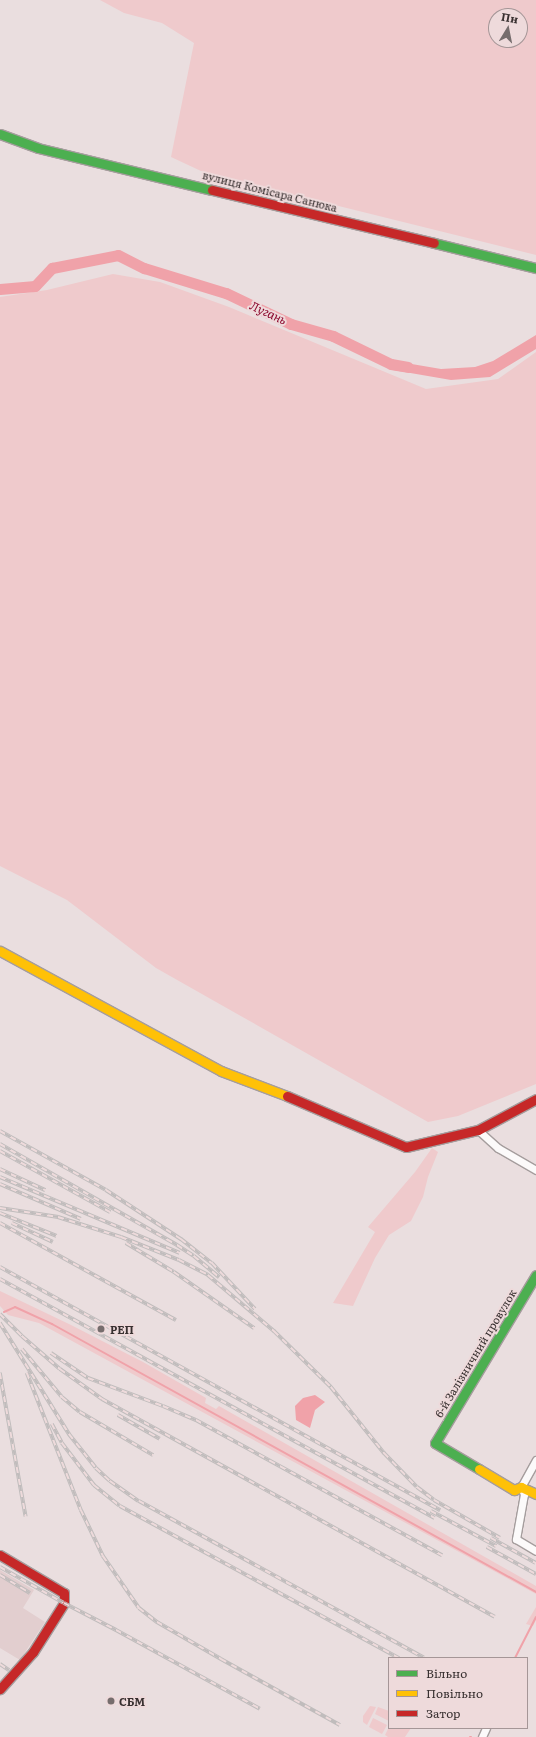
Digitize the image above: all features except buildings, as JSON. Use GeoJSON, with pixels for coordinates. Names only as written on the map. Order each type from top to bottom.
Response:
{"type":"FeatureCollection","features":[{"type":"Feature","properties":{"kind":"street","name":"вулиця Комісара Санюка"},"geometry":{"type":"LineString","coordinates":[[0,134],[38,148],[536,268]]}},
{"type":"Feature","properties":{"kind":"street"},"geometry":{"type":"LineString","coordinates":[[0,951],[221,1071],[288,1096],[406,1147],[478,1130],[536,1099]]}},
{"type":"Feature","properties":{"kind":"street"},"geometry":{"type":"LineString","coordinates":[[478,1130],[498,1148],[536,1170]]}},
{"type":"Feature","properties":{"kind":"street","name":"6-й Залізничний провулок"},"geometry":{"type":"LineString","coordinates":[[521,1487],[514,1490],[435,1443],[536,1275]]}},
{"type":"Feature","properties":{"kind":"street"},"geometry":{"type":"LineString","coordinates":[[521,1487],[536,1460]]}},
{"type":"Feature","properties":{"kind":"street"},"geometry":{"type":"LineString","coordinates":[[521,1487],[536,1494]]}},
{"type":"Feature","properties":{"kind":"street"},"geometry":{"type":"LineString","coordinates":[[521,1487],[524,1494],[516,1538],[536,1551]]}},
{"type":"Feature","properties":{"kind":"street"},"geometry":{"type":"LineString","coordinates":[[0,1555],[64,1593],[64,1603],[33,1652],[0,1689]]}},
{"type":"Feature","properties":{"kind":"shaded area"},"geometry":{"type":"Polygon","coordinates":[[[100,0],[536,0],[536,255],[201,171],[171,157],[194,43],[162,23],[124,13],[100,0]]]}},
{"type":"Feature","properties":{"kind":"shaded area"},"geometry":{"type":"Polygon","coordinates":[[[113,274],[160,282],[229,307],[426,389],[498,379],[536,352],[536,1084],[458,1116],[428,1122],[156,968],[67,900],[0,866],[0,297],[47,290],[113,274]]]}},
{"type":"Feature","properties":{"kind":"shaded area"},"geometry":{"type":"Polygon","coordinates":[[[536,335],[536,349],[490,377],[451,380],[393,370],[394,361],[441,369],[475,367],[493,361],[536,335]]]}},
{"type":"Feature","properties":{"kind":"shaded area"},"geometry":{"type":"Polygon","coordinates":[[[432,1148],[438,1152],[428,1177],[423,1197],[411,1221],[389,1235],[375,1258],[353,1306],[333,1303],[375,1232],[368,1227],[415,1172],[432,1148]]]}},
{"type":"Feature","properties":{"kind":"shaded area"},"geometry":{"type":"Polygon","coordinates":[[[0,1291],[143,1362],[206,1398],[205,1403],[216,1409],[219,1406],[536,1586],[536,1594],[39,1323],[8,1315],[0,1306],[0,1291]]]}},
{"type":"Feature","properties":{"kind":"shaded area"},"geometry":{"type":"Polygon","coordinates":[[[315,1395],[325,1402],[315,1410],[310,1428],[296,1420],[295,1406],[303,1398],[315,1395]]]}},
{"type":"Feature","properties":{"kind":"shaded area"},"geometry":{"type":"Polygon","coordinates":[[[0,1570],[34,1590],[23,1608],[45,1622],[20,1660],[0,1648],[0,1570]]]}},
{"type":"Feature","properties":{"kind":"shaded area"},"geometry":{"type":"Polygon","coordinates":[[[536,1607],[536,1620],[533,1626],[526,1624],[536,1607]]]}},
{"type":"Feature","properties":{"kind":"shaded area"},"geometry":{"type":"Polygon","coordinates":[[[370,1706],[376,1707],[367,1725],[363,1722],[363,1716],[370,1706]]]}},
{"type":"Feature","properties":{"kind":"shaded area"},"geometry":{"type":"Polygon","coordinates":[[[378,1707],[388,1711],[388,1720],[375,1714],[378,1707]]]}},
{"type":"Feature","properties":{"kind":"shaded area"},"geometry":{"type":"Polygon","coordinates":[[[373,1718],[387,1725],[382,1734],[369,1727],[373,1718]]]}},
{"type":"Feature","properties":{"kind":"shaded area"},"geometry":{"type":"Polygon","coordinates":[[[388,1729],[410,1729],[405,1737],[388,1737],[385,1735],[388,1729]]]}},
{"type":"Feature","properties":{"kind":"waterway","name":"Лугань"},"geometry":{"type":"LineString","coordinates":[[0,289],[35,286],[52,268],[118,255],[144,268],[226,293],[291,324],[333,336],[391,364],[408,367]]}},
{"type":"Feature","properties":{"kind":"waterway"},"geometry":{"type":"LineString","coordinates":[[4,1312],[15,1307],[52,1324],[536,1592]]}},
{"type":"Feature","properties":{"kind":"waterway"},"geometry":{"type":"LineString","coordinates":[[516,1657],[536,1617]]}},
{"type":"Feature","properties":{"kind":"railway"},"geometry":{"type":"LineString","coordinates":[[0,1131],[106,1190],[181,1239],[212,1263],[255,1309]]}},
{"type":"Feature","properties":{"kind":"railway"},"geometry":{"type":"LineString","coordinates":[[0,1144],[177,1245],[194,1256],[219,1277]]}},
{"type":"Feature","properties":{"kind":"railway"},"geometry":{"type":"LineString","coordinates":[[0,1151],[110,1212]]}},
{"type":"Feature","properties":{"kind":"railway"},"geometry":{"type":"LineString","coordinates":[[0,1169],[45,1190]]}},
{"type":"Feature","properties":{"kind":"railway"},"geometry":{"type":"LineString","coordinates":[[0,1177],[180,1253]]}},
{"type":"Feature","properties":{"kind":"railway"},"geometry":{"type":"LineString","coordinates":[[0,1184],[81,1219]]}},
{"type":"Feature","properties":{"kind":"railway"},"geometry":{"type":"LineString","coordinates":[[0,1208],[58,1217],[121,1237],[179,1260],[208,1275],[274,1331],[331,1387],[384,1453],[417,1487],[434,1500],[500,1538]]}},
{"type":"Feature","properties":{"kind":"railway"},"geometry":{"type":"LineString","coordinates":[[0,1213],[57,1236]]}},
{"type":"Feature","properties":{"kind":"railway"},"geometry":{"type":"LineString","coordinates":[[0,1223],[176,1320]]}},
{"type":"Feature","properties":{"kind":"railway"},"geometry":{"type":"LineString","coordinates":[[12,1223],[53,1242]]}},
{"type":"Feature","properties":{"kind":"railway"},"geometry":{"type":"LineString","coordinates":[[126,1243],[174,1272],[254,1328]]}},
{"type":"Feature","properties":{"kind":"railway"},"geometry":{"type":"LineString","coordinates":[[0,1267],[440,1510]]}},
{"type":"Feature","properties":{"kind":"railway"},"geometry":{"type":"LineString","coordinates":[[0,1279],[435,1518]]}},
{"type":"Feature","properties":{"kind":"railway"},"geometry":{"type":"LineString","coordinates":[[0,1314],[22,1336],[60,1369],[102,1399],[495,1617]]}},
{"type":"Feature","properties":{"kind":"railway"},"geometry":{"type":"LineString","coordinates":[[0,1323],[69,1434],[96,1468],[110,1481],[139,1501],[422,1657]]}},
{"type":"Feature","properties":{"kind":"railway"},"geometry":{"type":"LineString","coordinates":[[22,1349],[62,1397],[80,1412],[153,1455]]}},
{"type":"Feature","properties":{"kind":"railway"},"geometry":{"type":"LineString","coordinates":[[51,1353],[88,1378],[196,1420],[442,1555]]}},
{"type":"Feature","properties":{"kind":"railway"},"geometry":{"type":"LineString","coordinates":[[0,1373],[26,1517]]}},
{"type":"Feature","properties":{"kind":"railway"},"geometry":{"type":"LineString","coordinates":[[27,1373],[81,1510],[103,1556],[139,1608],[157,1622],[340,1725]]}},
{"type":"Feature","properties":{"kind":"railway"},"geometry":{"type":"LineString","coordinates":[[118,1415],[160,1439]]}},
{"type":"Feature","properties":{"kind":"railway"},"geometry":{"type":"LineString","coordinates":[[52,1424],[62,1443],[94,1485],[120,1506],[397,1657]]}},
{"type":"Feature","properties":{"kind":"railway"},"geometry":{"type":"LineString","coordinates":[[431,1511],[496,1546]]}},
{"type":"Feature","properties":{"kind":"railway"},"geometry":{"type":"LineString","coordinates":[[491,1538],[536,1563]]}},
{"type":"Feature","properties":{"kind":"railway"},"geometry":{"type":"LineString","coordinates":[[487,1547],[536,1574]]}},
{"type":"Feature","properties":{"kind":"railway"},"geometry":{"type":"LineString","coordinates":[[0,1567],[260,1709]]}},
{"type":"Feature","properties":{"kind":"railway"},"geometry":{"type":"LineString","coordinates":[[0,1575],[30,1593]]}},
{"type":"Feature","properties":{"kind":"railway"},"geometry":{"type":"LineString","coordinates":[[0,1664],[9,1670]]}},
{"type":"Feature","properties":{"kind":"traffic: fast"},"geometry":{"type":"LineString","coordinates":[[0,134],[38,148],[212,190]]}},
{"type":"Feature","properties":{"kind":"traffic: fast"},"geometry":{"type":"LineString","coordinates":[[434,243],[536,268]]}},
{"type":"Feature","properties":{"kind":"traffic: fast"},"geometry":{"type":"LineString","coordinates":[[479,1469],[435,1443],[536,1275]]}},
{"type":"Feature","properties":{"kind":"traffic: slow"},"geometry":{"type":"LineString","coordinates":[[0,951],[221,1071],[287,1096]]}},
{"type":"Feature","properties":{"kind":"traffic: slow"},"geometry":{"type":"LineString","coordinates":[[479,1469],[514,1490],[521,1487],[536,1494]]}},
{"type":"Feature","properties":{"kind":"traffic: jam"},"geometry":{"type":"LineString","coordinates":[[212,190],[434,243]]}},
{"type":"Feature","properties":{"kind":"traffic: jam"},"geometry":{"type":"LineString","coordinates":[[287,1096],[406,1147],[478,1130],[536,1099]]}},
{"type":"Feature","properties":{"kind":"traffic: jam"},"geometry":{"type":"LineString","coordinates":[[0,1555],[64,1593],[64,1603],[33,1652],[0,1689]]}},
{"type":"Feature","properties":{"kind":"place","name":"РЕП"},"geometry":{"type":"Point","coordinates":[101,1329]}},
{"type":"Feature","properties":{"kind":"place","name":"СБМ"},"geometry":{"type":"Point","coordinates":[111,1701]}}]}
